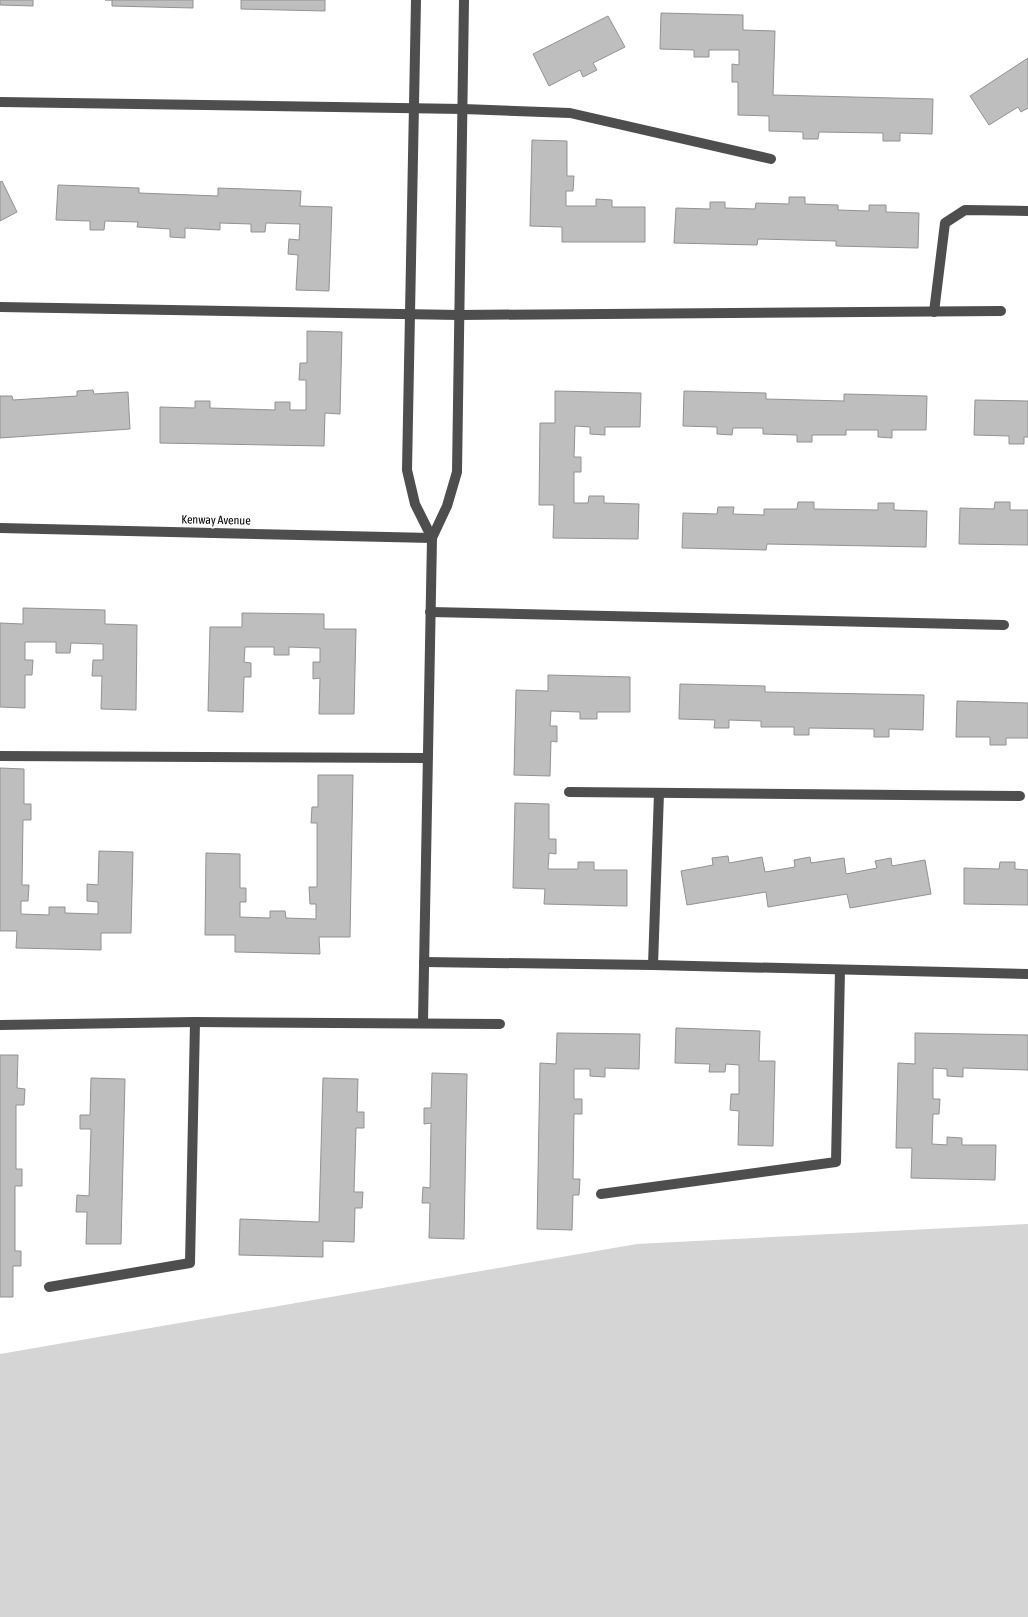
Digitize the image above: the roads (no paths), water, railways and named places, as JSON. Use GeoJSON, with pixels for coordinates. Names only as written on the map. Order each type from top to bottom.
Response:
{"type":"FeatureCollection","features":[{"type":"Feature","properties":{"kind":"street"},"geometry":{"type":"LineString","coordinates":[[416,0],[407,470],[415,504],[432,538]]}},
{"type":"Feature","properties":{"kind":"street"},"geometry":{"type":"LineString","coordinates":[[423,1022],[432,538],[447,506],[457,472],[464,0]]}},
{"type":"Feature","properties":{"kind":"street"},"geometry":{"type":"LineString","coordinates":[[0,102],[414,108],[570,113],[770,159]]}},
{"type":"Feature","properties":{"kind":"street"},"geometry":{"type":"LineString","coordinates":[[934,312],[945,223],[965,210],[1028,211]]}},
{"type":"Feature","properties":{"kind":"street"},"geometry":{"type":"LineString","coordinates":[[0,306],[459,315],[1001,311]]}},
{"type":"Feature","properties":{"kind":"street","name":"Kenway Avenue"},"geometry":{"type":"LineString","coordinates":[[0,528],[432,538]]}},
{"type":"Feature","properties":{"kind":"street"},"geometry":{"type":"LineString","coordinates":[[430,612],[1004,625]]}},
{"type":"Feature","properties":{"kind":"street"},"geometry":{"type":"LineString","coordinates":[[0,756],[427,758]]}},
{"type":"Feature","properties":{"kind":"street"},"geometry":{"type":"LineString","coordinates":[[570,792],[1020,796]]}},
{"type":"Feature","properties":{"kind":"street"},"geometry":{"type":"LineString","coordinates":[[653,965],[659,793]]}},
{"type":"Feature","properties":{"kind":"street"},"geometry":{"type":"LineString","coordinates":[[424,962],[653,965],[1028,974]]}},
{"type":"Feature","properties":{"kind":"street"},"geometry":{"type":"LineString","coordinates":[[601,1194],[836,1162],[840,970]]}},
{"type":"Feature","properties":{"kind":"street"},"geometry":{"type":"LineString","coordinates":[[49,1287],[190,1263],[194,1022]]}},
{"type":"Feature","properties":{"kind":"street"},"geometry":{"type":"LineString","coordinates":[[0,1026],[194,1022],[500,1024]]}}]}
